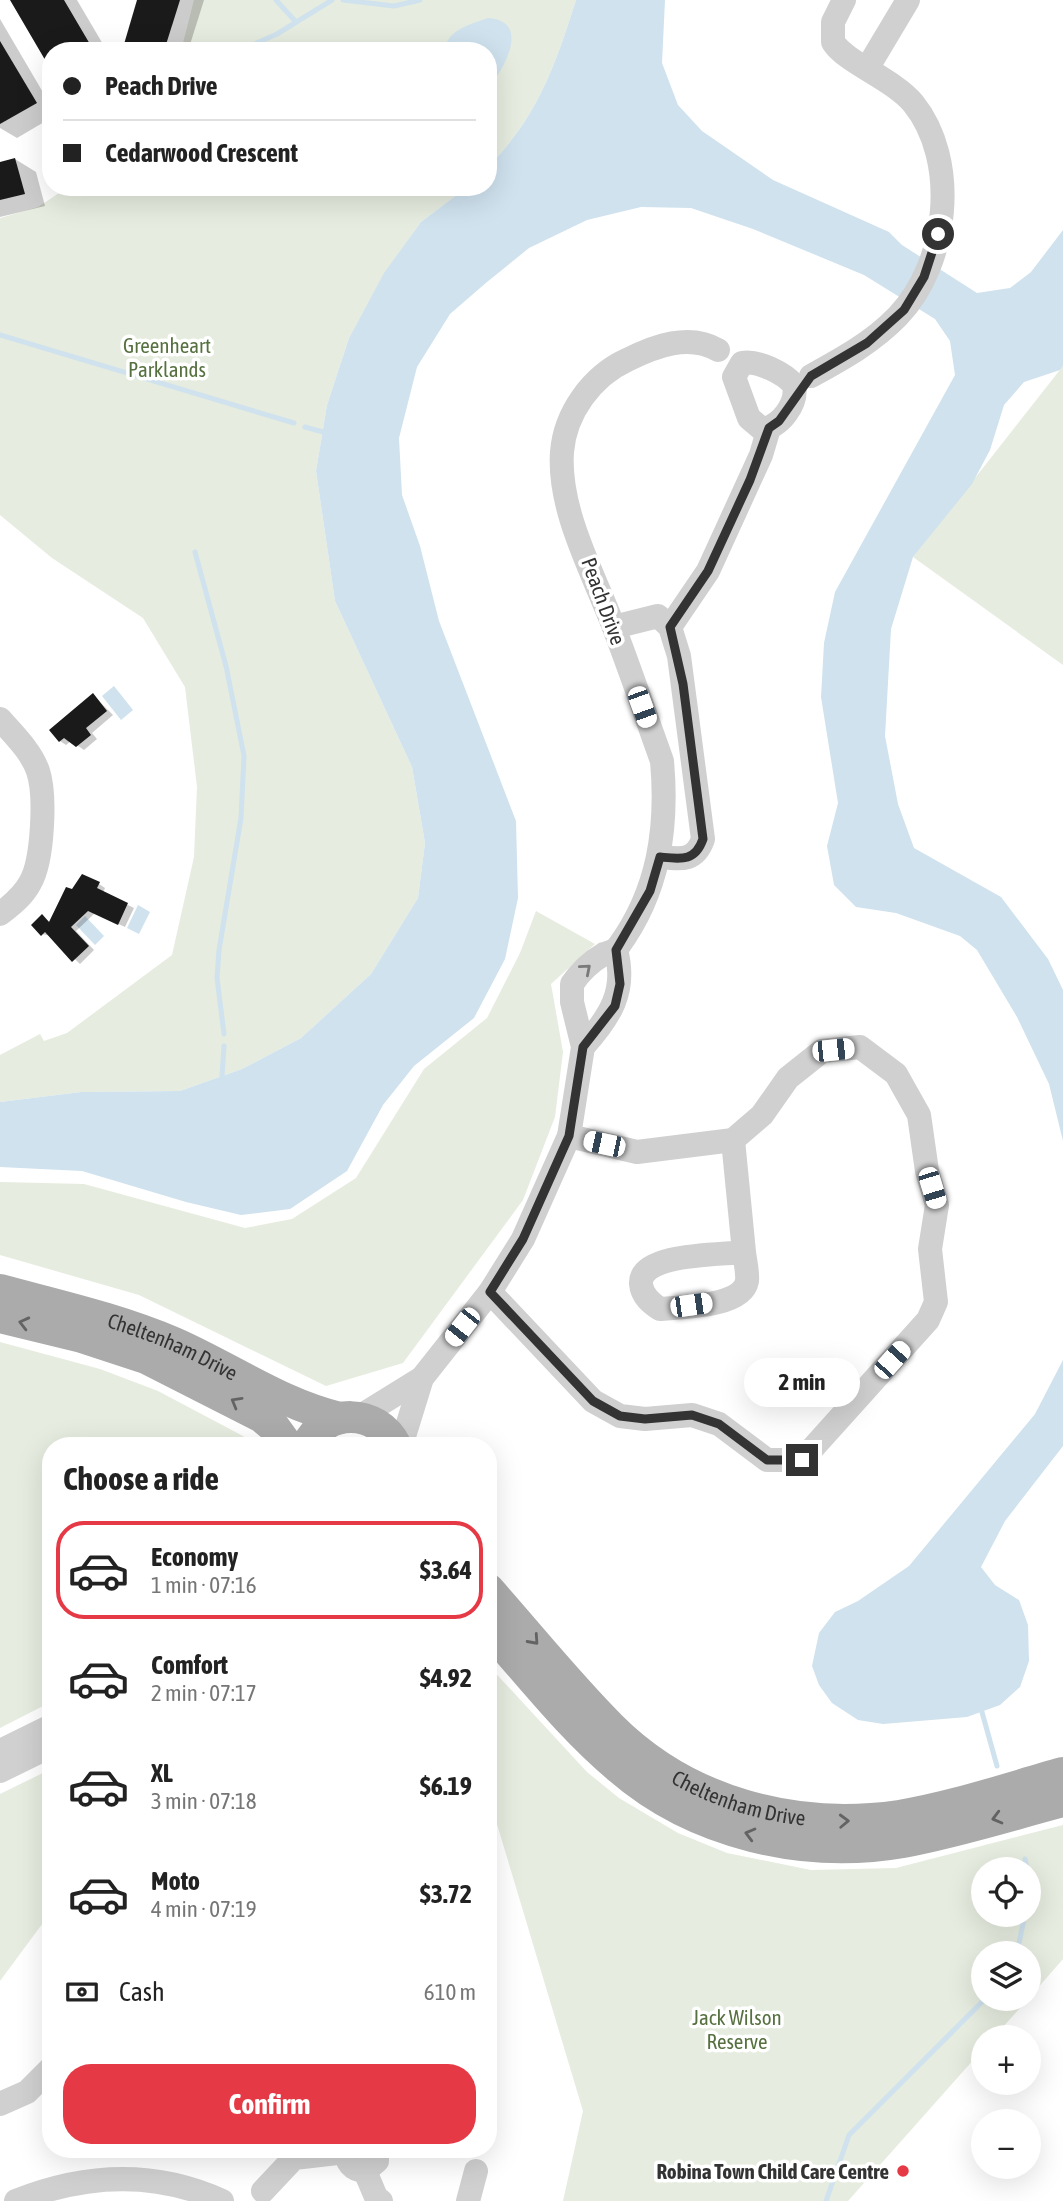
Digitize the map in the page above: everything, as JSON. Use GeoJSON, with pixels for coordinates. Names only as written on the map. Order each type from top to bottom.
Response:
{"type":"FeatureCollection","features":[{"type":"Feature","properties":{"kind":"main road","name":"Cheltenham Drive"},"geometry":{"type":"LineString","coordinates":[[0,1290],[145,1331],[226,1368],[288,1402],[381,1427],[390,1437]]}},
{"type":"Feature","properties":{"kind":"main road","name":"Cheltenham Drive"},"geometry":{"type":"LineString","coordinates":[[0,1317],[82,1337],[146,1358],[262,1418],[280,1437]]}},
{"type":"Feature","properties":{"kind":"main road"},"geometry":{"type":"LineString","coordinates":[[313,1437],[317,1430],[349,1417]]}},
{"type":"Feature","properties":{"kind":"main road","name":"Cheltenham Drive"},"geometry":{"type":"LineString","coordinates":[[497,1599],[619,1734],[680,1778],[733,1802],[814,1820],[872,1819],[935,1808],[1063,1773]]}},
{"type":"Feature","properties":{"kind":"main road","name":"Cheltenham Drive"},"geometry":{"type":"LineString","coordinates":[[497,1638],[576,1727],[620,1769],[669,1803],[720,1826],[807,1846],[866,1847],[947,1832],[1063,1801]]}},
{"type":"Feature","properties":{"kind":"street"},"geometry":{"type":"LineString","coordinates":[[670,627],[708,571],[756,467],[769,428],[786,413],[798,383],[874,337],[908,304],[924,277],[938,234],[943,196],[932,136],[911,101],[867,67],[844,54],[832,38],[833,22],[844,0]]}},
{"type":"Feature","properties":{"kind":"street"},"geometry":{"type":"LineString","coordinates":[[867,67],[908,0]]}},
{"type":"Feature","properties":{"kind":"street","name":"Peach Drive"},"geometry":{"type":"LineString","coordinates":[[401,1437],[422,1378],[490,1292],[523,1239],[569,1136],[583,1047],[572,1002],[572,984],[590,965],[616,950],[650,891],[660,857],[665,803],[662,761],[575,523],[563,481],[562,453],[568,425],[586,392],[623,361],[681,342],[700,343],[718,350],[719,358],[741,369],[749,418],[760,428],[769,428]]}},
{"type":"Feature","properties":{"kind":"street"},"geometry":{"type":"LineString","coordinates":[[741,369],[798,383]]}},
{"type":"Feature","properties":{"kind":"street"},"geometry":{"type":"LineString","coordinates":[[614,627],[653,615],[663,619],[670,627],[683,684],[703,839],[692,857],[660,857]]}},
{"type":"Feature","properties":{"kind":"street"},"geometry":{"type":"LineString","coordinates":[[0,719],[33,760],[40,781],[42,807],[35,873],[24,892],[0,914]]}},
{"type":"Feature","properties":{"kind":"street","name":"Peach Drive"},"geometry":{"type":"LineString","coordinates":[[583,1047],[615,1006],[620,971],[616,950]]}},
{"type":"Feature","properties":{"kind":"street"},"geometry":{"type":"LineString","coordinates":[[490,1292],[593,1401],[620,1416],[645,1419],[692,1415],[719,1424],[767,1460],[802,1460],[928,1320],[936,1302],[930,1249],[937,1205],[927,1171],[919,1115],[896,1074],[860,1047],[822,1051],[788,1078],[762,1115],[733,1140],[637,1152],[569,1136]]}},
{"type":"Feature","properties":{"kind":"street"},"geometry":{"type":"LineString","coordinates":[[733,1140],[744,1252]]}},
{"type":"Feature","properties":{"kind":"street","name":"Peach Drive"},"geometry":{"type":"LineString","coordinates":[[349,1417],[422,1378]]}},
{"type":"Feature","properties":{"kind":"street"},"geometry":{"type":"LineString","coordinates":[[0,1751],[42,1730]]}},
{"type":"Feature","properties":{"kind":"street"},"geometry":{"type":"LineString","coordinates":[[0,1771],[42,1750]]}},
{"type":"Feature","properties":{"kind":"street"},"geometry":{"type":"LineString","coordinates":[[0,2104],[27,2092],[42,2077]]}},
{"type":"Feature","properties":{"kind":"street"},"geometry":{"type":"LineString","coordinates":[[263,2191],[287,2158]]}},
{"type":"Feature","properties":{"kind":"street"},"geometry":{"type":"LineString","coordinates":[[350,2158],[354,2168],[365,2171]]}},
{"type":"Feature","properties":{"kind":"street"},"geometry":{"type":"LineString","coordinates":[[365,2171],[377,2158]]}},
{"type":"Feature","properties":{"kind":"street"},"geometry":{"type":"LineString","coordinates":[[365,2171],[376,2197],[381,2201]]}},
{"type":"Feature","properties":{"kind":"street"},"geometry":{"type":"LineString","coordinates":[[468,2201],[476,2171]]}},
{"type":"Feature","properties":{"kind":"street"},"geometry":{"type":"LineString","coordinates":[[16,2201],[74,2182],[139,2178],[172,2182],[222,2201]]}},
{"type":"Feature","properties":{"kind":"green space"},"geometry":{"type":"Polygon","coordinates":[[[194,0],[576,0],[543,89],[520,129],[497,157],[497,42],[183,42],[194,0]]]}},
{"type":"Feature","properties":{"kind":"green space","name":"Greenheart Parklands"},"geometry":{"type":"Polygon","coordinates":[[[54,196],[455,196],[421,222],[384,274],[349,338],[327,405],[316,471],[335,601],[412,767],[425,843],[418,898],[371,974],[301,1038],[242,1069],[180,1091],[81,1092],[0,1102],[0,1055],[40,1034],[44,1041],[67,1033],[172,955],[194,857],[197,787],[185,687],[143,618],[52,558],[0,515],[0,218],[38,207],[54,196]]]}},
{"type":"Feature","properties":{"kind":"green space"},"geometry":{"type":"Polygon","coordinates":[[[1063,366],[1063,665],[913,557],[1063,366]]]}},
{"type":"Feature","properties":{"kind":"green space"},"geometry":{"type":"Polygon","coordinates":[[[536,911],[595,944],[551,984],[563,1052],[555,1117],[523,1200],[403,1363],[326,1386],[139,1295],[0,1255],[0,1182],[84,1184],[245,1228],[292,1219],[356,1178],[424,1069],[487,1018],[520,953],[536,911]]]}},
{"type":"Feature","properties":{"kind":"green space"},"geometry":{"type":"Polygon","coordinates":[[[0,1342],[100,1369],[158,1391],[244,1437],[42,1437],[42,1707],[0,1728],[0,1342]]]}},
{"type":"Feature","properties":{"kind":"green space","name":"Jack Wilson Reserve"},"geometry":{"type":"Polygon","coordinates":[[[497,1675],[587,1772],[619,1798],[678,1833],[727,1853],[811,1870],[896,1868],[1063,1825],[1063,1959],[1041,1984],[1041,1941],[971,1941],[971,2011],[1017,2011],[1005,2025],[971,2025],[971,2063],[848,2201],[563,2201],[583,2111],[497,1824],[497,1675]]]}},
{"type":"Feature","properties":{"kind":"green space"},"geometry":{"type":"Polygon","coordinates":[[[42,1773],[42,1924],[0,1981],[0,1794],[42,1773]]]}},
{"type":"Feature","properties":{"kind":"water"},"geometry":{"type":"Polygon","coordinates":[[[576,0],[665,0],[662,63],[678,105],[702,131],[773,180],[889,232],[902,245],[977,293],[1010,288],[1031,272],[1063,230],[1063,366],[1060,370],[1024,382],[1004,405],[990,450],[972,484],[913,557],[891,629],[885,736],[898,804],[914,848],[1001,897],[1048,959],[1063,990],[1063,1141],[1049,1084],[1017,1017],[977,950],[960,936],[896,913],[856,907],[834,885],[827,846],[838,803],[821,697],[824,643],[835,592],[955,375],[950,341],[935,319],[864,275],[753,229],[691,208],[641,207],[587,220],[529,248],[450,314],[417,367],[399,438],[402,495],[420,546],[439,621],[516,821],[518,898],[505,959],[474,1018],[414,1066],[383,1105],[347,1171],[290,1209],[241,1215],[186,1202],[82,1171],[0,1167],[0,1102],[81,1092],[180,1091],[242,1069],[301,1038],[371,974],[418,898],[425,843],[412,767],[335,601],[316,471],[327,405],[349,338],[384,273],[421,222],[455,196],[497,196],[497,157],[520,129],[532,109],[560,47],[576,0]]]}},
{"type":"Feature","properties":{"kind":"water"},"geometry":{"type":"Polygon","coordinates":[[[488,18],[501,21],[509,27],[510,47],[497,75],[497,42],[447,42],[455,33],[488,18]]]}},
{"type":"Feature","properties":{"kind":"water"},"geometry":{"type":"Polygon","coordinates":[[[114,686],[133,710],[121,720],[102,696],[114,686]]]}},
{"type":"Feature","properties":{"kind":"water"},"geometry":{"type":"Polygon","coordinates":[[[138,905],[150,912],[139,934],[127,928],[138,905]]]}},
{"type":"Feature","properties":{"kind":"water"},"geometry":{"type":"Polygon","coordinates":[[[85,916],[104,936],[95,945],[76,925],[85,916]]]}},
{"type":"Feature","properties":{"kind":"water"},"geometry":{"type":"Polygon","coordinates":[[[1063,1360],[1063,1446],[1005,1521],[981,1567],[995,1585],[1019,1600],[1028,1625],[1029,1661],[1020,1687],[1000,1705],[967,1717],[883,1724],[858,1720],[832,1703],[819,1685],[812,1666],[819,1633],[835,1612],[858,1601],[909,1566],[1035,1414],[1063,1360]]]}},
{"type":"Feature","properties":{"kind":"building"},"geometry":{"type":"Polygon","coordinates":[[[10,0],[64,0],[89,42],[42,42],[42,55],[10,0]]]}},
{"type":"Feature","properties":{"kind":"building"},"geometry":{"type":"Polygon","coordinates":[[[137,0],[180,0],[167,42],[125,42],[137,0]]]}},
{"type":"Feature","properties":{"kind":"building"},"geometry":{"type":"Polygon","coordinates":[[[0,41],[37,103],[0,124],[0,41]]]}},
{"type":"Feature","properties":{"kind":"building"},"geometry":{"type":"Polygon","coordinates":[[[15,158],[25,194],[0,200],[0,162],[15,158]]]}},
{"type":"Feature","properties":{"kind":"building"},"geometry":{"type":"Polygon","coordinates":[[[93,693],[107,711],[86,728],[91,735],[76,747],[64,738],[59,742],[49,730],[93,693]]]}},
{"type":"Feature","properties":{"kind":"building"},"geometry":{"type":"Polygon","coordinates":[[[82,874],[100,882],[97,888],[128,903],[118,925],[88,911],[71,927],[89,946],[72,962],[45,932],[41,936],[31,925],[42,914],[49,922],[66,887],[72,889],[82,874]]]}},
{"type":"Feature","properties":{"kind":"waterway"},"geometry":{"type":"LineString","coordinates":[[276,0],[296,22]]}},
{"type":"Feature","properties":{"kind":"waterway"},"geometry":{"type":"LineString","coordinates":[[259,42],[332,0]]}},
{"type":"Feature","properties":{"kind":"waterway"},"geometry":{"type":"LineString","coordinates":[[343,0],[394,6],[420,0]]}},
{"type":"Feature","properties":{"kind":"waterway"},"geometry":{"type":"LineString","coordinates":[[0,335],[294,423]]}},
{"type":"Feature","properties":{"kind":"waterway"},"geometry":{"type":"LineString","coordinates":[[305,427],[323,432]]}},
{"type":"Feature","properties":{"kind":"waterway"},"geometry":{"type":"LineString","coordinates":[[195,552],[226,666],[244,756],[241,818],[219,950],[217,978],[224,1034]]}},
{"type":"Feature","properties":{"kind":"waterway"},"geometry":{"type":"LineString","coordinates":[[222,1076],[224,1046]]}},
{"type":"Feature","properties":{"kind":"waterway"},"geometry":{"type":"LineString","coordinates":[[980,1705],[997,1766]]}},
{"type":"Feature","properties":{"kind":"waterway"},"geometry":{"type":"LineString","coordinates":[[1019,1941],[1022,1927]]}},
{"type":"Feature","properties":{"kind":"waterway"},"geometry":{"type":"LineString","coordinates":[[826,2201],[849,2135],[973,2011]]}},
{"type":"Feature","properties":{"kind":"place","name":"Robina Town Child Care Centre"},"geometry":{"type":"Point","coordinates":[903,2171]}},
{"type":"Feature","properties":{"kind":"route"},"geometry":{"type":"LineString","coordinates":[[802,1460],[767,1460],[719,1424],[692,1415],[645,1419],[620,1416],[593,1401],[490,1292],[523,1239],[569,1136],[583,1047],[599,1029],[618,997],[619,960],[616,950],[650,891],[660,857],[692,857],[697,853],[703,839],[679,656],[670,627],[695,594],[708,571],[750,480],[769,428],[786,413],[811,376],[867,343],[899,316],[924,277],[938,234]]}}]}
